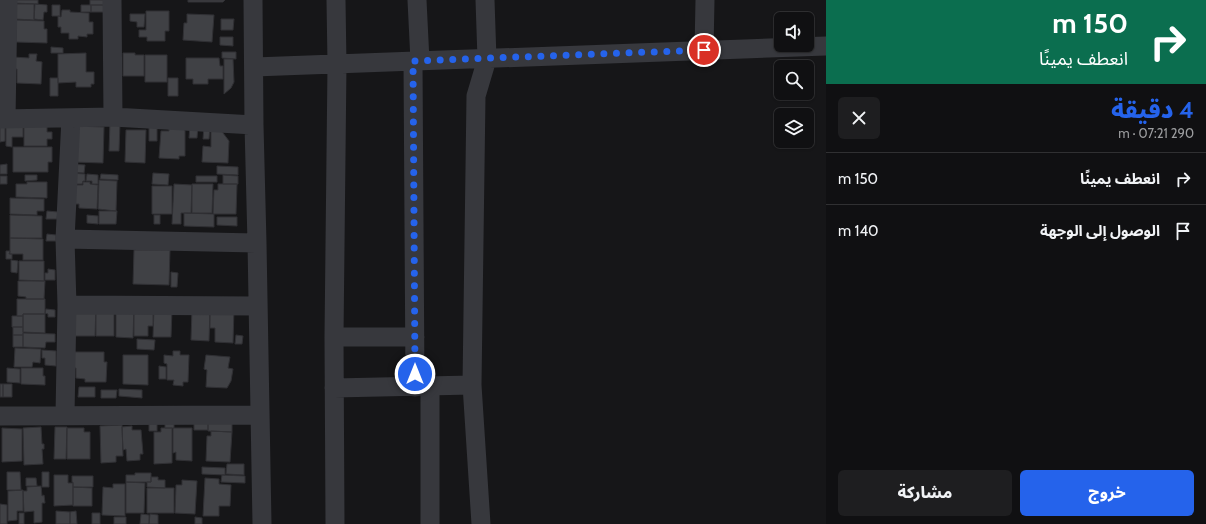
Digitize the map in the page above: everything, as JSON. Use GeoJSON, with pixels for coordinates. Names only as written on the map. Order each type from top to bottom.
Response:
{"type":"FeatureCollection","features":[{"type":"Feature","properties":{"kind":"street"},"geometry":{"type":"LineString","coordinates":[[8,0],[3,119],[113,117],[254,125]]}},
{"type":"Feature","properties":{"kind":"street"},"geometry":{"type":"LineString","coordinates":[[112,0],[113,117]]}},
{"type":"Feature","properties":{"kind":"street"},"geometry":{"type":"LineString","coordinates":[[252,0],[262,524]]}},
{"type":"Feature","properties":{"kind":"street"},"geometry":{"type":"LineString","coordinates":[[335,524],[334,337],[337,64],[336,0]]}},
{"type":"Feature","properties":{"kind":"street"},"geometry":{"type":"LineString","coordinates":[[417,0],[415,337],[423,387],[430,524]]}},
{"type":"Feature","properties":{"kind":"street"},"geometry":{"type":"LineString","coordinates":[[481,524],[472,386],[476,96],[487,58],[485,0]]}},
{"type":"Feature","properties":{"kind":"street"},"geometry":{"type":"LineString","coordinates":[[704,50],[705,0]]}},
{"type":"Feature","properties":{"kind":"street"},"geometry":{"type":"LineString","coordinates":[[254,68],[826,46]]}},
{"type":"Feature","properties":{"kind":"street"},"geometry":{"type":"LineString","coordinates":[[65,416],[67,305],[65,239],[71,118]]}},
{"type":"Feature","properties":{"kind":"street"},"geometry":{"type":"LineString","coordinates":[[65,239],[257,242]]}},
{"type":"Feature","properties":{"kind":"street"},"geometry":{"type":"LineString","coordinates":[[67,305],[258,306]]}},
{"type":"Feature","properties":{"kind":"street"},"geometry":{"type":"LineString","coordinates":[[334,337],[415,337]]}},
{"type":"Feature","properties":{"kind":"street"},"geometry":{"type":"LineString","coordinates":[[334,388],[472,386]]}},
{"type":"Feature","properties":{"kind":"street"},"geometry":{"type":"LineString","coordinates":[[0,416],[260,415]]}},
{"type":"Feature","properties":{"kind":"building"},"geometry":{"type":"Polygon","coordinates":[[[13,0],[38,0],[38,4],[13,3],[13,0]]]}},
{"type":"Feature","properties":{"kind":"building"},"geometry":{"type":"Polygon","coordinates":[[[90,0],[104,0],[104,5],[90,5],[90,0]]]}},
{"type":"Feature","properties":{"kind":"building"},"geometry":{"type":"Polygon","coordinates":[[[188,0],[225,0],[223,2],[188,2],[188,0]]]}},
{"type":"Feature","properties":{"kind":"building"},"geometry":{"type":"Polygon","coordinates":[[[15,4],[34,4],[34,20],[15,19],[15,4]]]}},
{"type":"Feature","properties":{"kind":"building"},"geometry":{"type":"Polygon","coordinates":[[[35,4],[47,5],[47,12],[44,12],[43,20],[34,19],[35,4]]]}},
{"type":"Feature","properties":{"kind":"building"},"geometry":{"type":"Polygon","coordinates":[[[52,5],[60,5],[60,16],[52,16],[52,5]]]}},
{"type":"Feature","properties":{"kind":"building"},"geometry":{"type":"Polygon","coordinates":[[[81,5],[91,5],[91,12],[81,12],[81,5]]]}},
{"type":"Feature","properties":{"kind":"building"},"geometry":{"type":"Polygon","coordinates":[[[91,5],[104,5],[104,12],[91,12],[91,5]]]}},
{"type":"Feature","properties":{"kind":"building"},"geometry":{"type":"Polygon","coordinates":[[[62,10],[89,13],[89,22],[93,22],[93,34],[87,34],[87,37],[78,36],[78,39],[69,39],[69,33],[61,33],[61,27],[58,27],[58,16],[61,17],[62,10]]]}},
{"type":"Feature","properties":{"kind":"building"},"geometry":{"type":"Polygon","coordinates":[[[146,11],[169,11],[169,31],[165,31],[165,41],[147,41],[147,37],[139,37],[139,30],[146,30],[146,11]]]}},
{"type":"Feature","properties":{"kind":"building"},"geometry":{"type":"Polygon","coordinates":[[[130,14],[145,14],[144,27],[137,27],[137,22],[130,21],[130,14]]]}},
{"type":"Feature","properties":{"kind":"building"},"geometry":{"type":"Polygon","coordinates":[[[187,14],[214,15],[212,42],[183,40],[184,23],[187,23],[187,14]]]}},
{"type":"Feature","properties":{"kind":"building"},"geometry":{"type":"Polygon","coordinates":[[[221,19],[234,19],[233,30],[221,30],[221,19]]]}},
{"type":"Feature","properties":{"kind":"building"},"geometry":{"type":"Polygon","coordinates":[[[16,20],[44,21],[44,29],[47,29],[47,43],[16,42],[16,20]]]}},
{"type":"Feature","properties":{"kind":"building"},"geometry":{"type":"Polygon","coordinates":[[[220,37],[233,37],[233,46],[220,45],[220,37]]]}},
{"type":"Feature","properties":{"kind":"building"},"geometry":{"type":"Polygon","coordinates":[[[51,47],[63,48],[63,53],[51,53],[51,47]]]}},
{"type":"Feature","properties":{"kind":"building"},"geometry":{"type":"Polygon","coordinates":[[[222,52],[236,52],[236,59],[222,58],[222,52]]]}},
{"type":"Feature","properties":{"kind":"building"},"geometry":{"type":"Polygon","coordinates":[[[86,53],[86,72],[94,72],[94,84],[91,84],[91,87],[76,87],[76,82],[58,83],[58,54],[86,53]]]}},
{"type":"Feature","properties":{"kind":"building"},"geometry":{"type":"Polygon","coordinates":[[[123,53],[144,55],[144,76],[123,76],[123,53]]]}},
{"type":"Feature","properties":{"kind":"building"},"geometry":{"type":"Polygon","coordinates":[[[29,54],[37,54],[36,61],[42,62],[41,84],[17,83],[17,69],[12,69],[12,57],[29,58],[29,54]]]}},
{"type":"Feature","properties":{"kind":"building"},"geometry":{"type":"Polygon","coordinates":[[[145,55],[167,55],[167,82],[145,82],[145,55]]]}},
{"type":"Feature","properties":{"kind":"building"},"geometry":{"type":"Polygon","coordinates":[[[186,58],[219,58],[220,66],[223,66],[223,79],[208,79],[208,84],[193,84],[193,79],[186,79],[186,58]]]}},
{"type":"Feature","properties":{"kind":"building"},"geometry":{"type":"Polygon","coordinates":[[[224,59],[233,59],[234,82],[231,88],[224,94],[224,59]]]}},
{"type":"Feature","properties":{"kind":"building"},"geometry":{"type":"Polygon","coordinates":[[[50,78],[58,78],[58,96],[50,96],[50,78]]]}},
{"type":"Feature","properties":{"kind":"building"},"geometry":{"type":"Polygon","coordinates":[[[168,78],[178,78],[178,96],[168,96],[168,78]]]}},
{"type":"Feature","properties":{"kind":"building"},"geometry":{"type":"Polygon","coordinates":[[[23,119],[23,137],[12,137],[12,147],[6,146],[6,120],[23,119]]]}},
{"type":"Feature","properties":{"kind":"building"},"geometry":{"type":"Polygon","coordinates":[[[47,119],[47,132],[52,132],[52,139],[47,139],[47,146],[24,146],[24,120],[47,119]]]}},
{"type":"Feature","properties":{"kind":"building"},"geometry":{"type":"Polygon","coordinates":[[[5,120],[5,141],[0,142],[0,121],[5,120]]]}},
{"type":"Feature","properties":{"kind":"building"},"geometry":{"type":"Polygon","coordinates":[[[110,122],[120,123],[119,151],[109,151],[110,122]]]}},
{"type":"Feature","properties":{"kind":"building"},"geometry":{"type":"Polygon","coordinates":[[[149,122],[157,123],[157,141],[149,141],[149,122]]]}},
{"type":"Feature","properties":{"kind":"building"},"geometry":{"type":"Polygon","coordinates":[[[190,125],[198,125],[197,138],[189,138],[190,125]]]}},
{"type":"Feature","properties":{"kind":"building"},"geometry":{"type":"Polygon","coordinates":[[[74,126],[104,127],[103,163],[73,162],[74,126]]]}},
{"type":"Feature","properties":{"kind":"building"},"geometry":{"type":"Polygon","coordinates":[[[204,126],[210,126],[209,139],[203,139],[204,126]]]}},
{"type":"Feature","properties":{"kind":"building"},"geometry":{"type":"Polygon","coordinates":[[[169,128],[184,129],[185,131],[185,156],[179,156],[179,159],[159,158],[161,131],[169,131],[169,128]]]}},
{"type":"Feature","properties":{"kind":"building"},"geometry":{"type":"Polygon","coordinates":[[[211,129],[220,129],[229,141],[228,163],[202,162],[203,146],[211,147],[211,129]]]}},
{"type":"Feature","properties":{"kind":"building"},"geometry":{"type":"Polygon","coordinates":[[[126,130],[146,130],[145,163],[125,162],[126,130]]]}},
{"type":"Feature","properties":{"kind":"building"},"geometry":{"type":"Polygon","coordinates":[[[13,147],[52,147],[52,162],[48,162],[48,172],[13,172],[13,147]]]}},
{"type":"Feature","properties":{"kind":"building"},"geometry":{"type":"Polygon","coordinates":[[[7,164],[7,174],[0,174],[0,165],[7,164]]]}},
{"type":"Feature","properties":{"kind":"building"},"geometry":{"type":"Polygon","coordinates":[[[70,164],[85,165],[84,173],[70,172],[70,164]]]}},
{"type":"Feature","properties":{"kind":"building"},"geometry":{"type":"Polygon","coordinates":[[[217,166],[238,167],[238,175],[217,174],[217,166]]]}},
{"type":"Feature","properties":{"kind":"building"},"geometry":{"type":"Polygon","coordinates":[[[69,173],[85,174],[85,181],[83,181],[82,184],[69,184],[69,173]]]}},
{"type":"Feature","properties":{"kind":"building"},"geometry":{"type":"Polygon","coordinates":[[[153,173],[169,174],[168,185],[152,184],[153,173]]]}},
{"type":"Feature","properties":{"kind":"building"},"geometry":{"type":"Polygon","coordinates":[[[87,174],[98,175],[98,184],[92,184],[92,181],[86,181],[87,174]]]}},
{"type":"Feature","properties":{"kind":"building"},"geometry":{"type":"Polygon","coordinates":[[[101,174],[118,175],[118,180],[100,179],[101,174]]]}},
{"type":"Feature","properties":{"kind":"building"},"geometry":{"type":"Polygon","coordinates":[[[25,175],[37,175],[37,180],[25,181],[25,175]]]}},
{"type":"Feature","properties":{"kind":"building"},"geometry":{"type":"Polygon","coordinates":[[[223,175],[238,176],[238,184],[223,184],[223,175]]]}},
{"type":"Feature","properties":{"kind":"building"},"geometry":{"type":"Polygon","coordinates":[[[0,176],[7,176],[7,184],[0,184],[0,176]]]}},
{"type":"Feature","properties":{"kind":"building"},"geometry":{"type":"Polygon","coordinates":[[[196,176],[217,176],[217,182],[196,182],[196,176]]]}},
{"type":"Feature","properties":{"kind":"building"},"geometry":{"type":"Polygon","coordinates":[[[99,180],[117,181],[116,211],[98,209],[99,180]]]}},
{"type":"Feature","properties":{"kind":"building"},"geometry":{"type":"Polygon","coordinates":[[[27,182],[47,182],[47,198],[16,197],[16,184],[27,184],[27,182]]]}},
{"type":"Feature","properties":{"kind":"building"},"geometry":{"type":"Polygon","coordinates":[[[83,182],[90,182],[90,184],[98,185],[97,209],[79,208],[79,204],[75,204],[75,185],[83,185],[83,182]]]}},
{"type":"Feature","properties":{"kind":"building"},"geometry":{"type":"Polygon","coordinates":[[[174,184],[192,185],[191,213],[181,213],[181,224],[172,224],[174,184]]]}},
{"type":"Feature","properties":{"kind":"building"},"geometry":{"type":"Polygon","coordinates":[[[192,184],[213,184],[212,213],[192,213],[192,184]]]}},
{"type":"Feature","properties":{"kind":"building"},"geometry":{"type":"Polygon","coordinates":[[[218,184],[237,184],[236,214],[213,214],[214,190],[218,190],[218,184]]]}},
{"type":"Feature","properties":{"kind":"building"},"geometry":{"type":"Polygon","coordinates":[[[152,186],[172,186],[172,214],[152,214],[152,186]]]}},
{"type":"Feature","properties":{"kind":"building"},"geometry":{"type":"Polygon","coordinates":[[[10,198],[44,199],[44,211],[37,211],[37,215],[10,214],[10,198]]]}},
{"type":"Feature","properties":{"kind":"building"},"geometry":{"type":"Polygon","coordinates":[[[47,211],[58,212],[57,219],[46,219],[47,211]]]}},
{"type":"Feature","properties":{"kind":"building"},"geometry":{"type":"Polygon","coordinates":[[[99,211],[117,211],[116,224],[99,224],[99,211]]]}},
{"type":"Feature","properties":{"kind":"building"},"geometry":{"type":"Polygon","coordinates":[[[184,213],[214,214],[214,227],[184,226],[184,213]]]}},
{"type":"Feature","properties":{"kind":"building"},"geometry":{"type":"Polygon","coordinates":[[[10,215],[42,216],[42,238],[10,238],[10,215]]]}},
{"type":"Feature","properties":{"kind":"building"},"geometry":{"type":"Polygon","coordinates":[[[87,215],[98,216],[98,224],[87,223],[87,215]]]}},
{"type":"Feature","properties":{"kind":"building"},"geometry":{"type":"Polygon","coordinates":[[[154,215],[160,215],[160,224],[154,224],[154,215]]]}},
{"type":"Feature","properties":{"kind":"building"},"geometry":{"type":"Polygon","coordinates":[[[217,217],[237,217],[237,226],[217,225],[217,217]]]}},
{"type":"Feature","properties":{"kind":"building"},"geometry":{"type":"Polygon","coordinates":[[[47,234],[56,235],[56,241],[46,241],[47,234]]]}},
{"type":"Feature","properties":{"kind":"building"},"geometry":{"type":"Polygon","coordinates":[[[10,238],[43,239],[43,260],[23,260],[23,254],[10,254],[10,238]]]}},
{"type":"Feature","properties":{"kind":"building"},"geometry":{"type":"Polygon","coordinates":[[[134,250],[170,250],[169,285],[133,284],[134,250]]]}},
{"type":"Feature","properties":{"kind":"building"},"geometry":{"type":"Polygon","coordinates":[[[6,251],[10,251],[9,254],[12,254],[12,259],[6,259],[6,251]]]}},
{"type":"Feature","properties":{"kind":"building"},"geometry":{"type":"Polygon","coordinates":[[[11,260],[18,261],[17,273],[11,272],[11,260]]]}},
{"type":"Feature","properties":{"kind":"building"},"geometry":{"type":"Polygon","coordinates":[[[19,261],[44,261],[44,281],[19,280],[19,261]]]}},
{"type":"Feature","properties":{"kind":"building"},"geometry":{"type":"Polygon","coordinates":[[[48,269],[55,270],[55,280],[45,280],[45,273],[48,273],[48,269]]]}},
{"type":"Feature","properties":{"kind":"building"},"geometry":{"type":"Polygon","coordinates":[[[171,272],[178,273],[177,287],[171,287],[171,272]]]}},
{"type":"Feature","properties":{"kind":"building"},"geometry":{"type":"Polygon","coordinates":[[[18,281],[45,281],[44,299],[26,299],[26,297],[18,296],[18,281]]]}},
{"type":"Feature","properties":{"kind":"building"},"geometry":{"type":"Polygon","coordinates":[[[17,299],[45,299],[45,314],[23,314],[23,316],[17,316],[17,299]]]}},
{"type":"Feature","properties":{"kind":"building"},"geometry":{"type":"Polygon","coordinates":[[[69,305],[96,305],[95,336],[72,336],[69,305]]]}},
{"type":"Feature","properties":{"kind":"building"},"geometry":{"type":"Polygon","coordinates":[[[96,305],[114,305],[114,336],[96,336],[96,305]]]}},
{"type":"Feature","properties":{"kind":"building"},"geometry":{"type":"Polygon","coordinates":[[[116,305],[134,306],[133,338],[116,337],[116,305]]]}},
{"type":"Feature","properties":{"kind":"building"},"geometry":{"type":"Polygon","coordinates":[[[134,306],[153,307],[153,326],[148,326],[148,336],[134,336],[134,306]]]}},
{"type":"Feature","properties":{"kind":"building"},"geometry":{"type":"Polygon","coordinates":[[[154,308],[172,309],[171,337],[153,337],[154,308]]]}},
{"type":"Feature","properties":{"kind":"building"},"geometry":{"type":"Polygon","coordinates":[[[210,308],[234,308],[233,343],[215,342],[215,328],[210,328],[210,308]]]}},
{"type":"Feature","properties":{"kind":"building"},"geometry":{"type":"Polygon","coordinates":[[[46,309],[55,310],[55,317],[48,317],[48,314],[45,313],[46,309]]]}},
{"type":"Feature","properties":{"kind":"building"},"geometry":{"type":"Polygon","coordinates":[[[192,309],[210,309],[209,341],[191,340],[192,309]]]}},
{"type":"Feature","properties":{"kind":"building"},"geometry":{"type":"Polygon","coordinates":[[[23,314],[45,314],[45,333],[23,332],[23,314]]]}},
{"type":"Feature","properties":{"kind":"building"},"geometry":{"type":"Polygon","coordinates":[[[12,316],[23,316],[23,327],[12,327],[12,316]]]}},
{"type":"Feature","properties":{"kind":"building"},"geometry":{"type":"Polygon","coordinates":[[[13,327],[23,327],[23,335],[13,335],[13,327]]]}},
{"type":"Feature","properties":{"kind":"building"},"geometry":{"type":"Polygon","coordinates":[[[23,333],[55,334],[55,342],[46,342],[45,348],[23,347],[23,333]]]}},
{"type":"Feature","properties":{"kind":"building"},"geometry":{"type":"Polygon","coordinates":[[[13,335],[23,335],[23,347],[13,347],[13,335]]]}},
{"type":"Feature","properties":{"kind":"building"},"geometry":{"type":"Polygon","coordinates":[[[236,335],[243,336],[242,344],[235,344],[236,335]]]}},
{"type":"Feature","properties":{"kind":"building"},"geometry":{"type":"Polygon","coordinates":[[[137,339],[155,340],[154,350],[137,349],[137,339]]]}},
{"type":"Feature","properties":{"kind":"building"},"geometry":{"type":"Polygon","coordinates":[[[15,348],[41,349],[40,363],[33,362],[32,367],[14,367],[15,348]]]}},
{"type":"Feature","properties":{"kind":"building"},"geometry":{"type":"Polygon","coordinates":[[[42,350],[56,351],[56,366],[45,365],[45,358],[42,358],[42,350]]]}},
{"type":"Feature","properties":{"kind":"building"},"geometry":{"type":"Polygon","coordinates":[[[173,351],[180,351],[180,355],[189,355],[188,382],[183,382],[183,386],[173,385],[174,380],[167,380],[167,364],[164,363],[164,355],[173,356],[173,351]]]}},
{"type":"Feature","properties":{"kind":"building"},"geometry":{"type":"Polygon","coordinates":[[[72,352],[104,352],[104,362],[107,362],[106,382],[85,382],[85,379],[76,378],[76,368],[72,368],[72,352]]]}},
{"type":"Feature","properties":{"kind":"building"},"geometry":{"type":"Polygon","coordinates":[[[123,355],[148,355],[148,385],[123,384],[123,355]]]}},
{"type":"Feature","properties":{"kind":"building"},"geometry":{"type":"Polygon","coordinates":[[[206,355],[230,357],[228,368],[233,369],[231,381],[227,388],[206,387],[207,370],[204,369],[206,355]]]}},
{"type":"Feature","properties":{"kind":"building"},"geometry":{"type":"Polygon","coordinates":[[[159,366],[166,367],[166,379],[159,379],[159,366]]]}},
{"type":"Feature","properties":{"kind":"building"},"geometry":{"type":"Polygon","coordinates":[[[7,368],[20,369],[20,383],[7,382],[7,368]]]}},
{"type":"Feature","properties":{"kind":"building"},"geometry":{"type":"Polygon","coordinates":[[[21,368],[43,368],[45,385],[21,384],[21,368]]]}},
{"type":"Feature","properties":{"kind":"building"},"geometry":{"type":"Polygon","coordinates":[[[0,384],[3,384],[3,397],[0,397],[0,384]]]}},
{"type":"Feature","properties":{"kind":"building"},"geometry":{"type":"Polygon","coordinates":[[[3,384],[12,384],[12,397],[3,397],[3,384]]]}},
{"type":"Feature","properties":{"kind":"building"},"geometry":{"type":"Polygon","coordinates":[[[79,387],[95,387],[95,397],[78,397],[79,387]]]}},
{"type":"Feature","properties":{"kind":"building"},"geometry":{"type":"Polygon","coordinates":[[[119,389],[142,390],[142,398],[119,396],[119,389]]]}},
{"type":"Feature","properties":{"kind":"building"},"geometry":{"type":"Polygon","coordinates":[[[101,390],[117,390],[116,398],[101,398],[101,390]]]}},
{"type":"Feature","properties":{"kind":"building"},"geometry":{"type":"Polygon","coordinates":[[[149,416],[157,416],[157,431],[149,431],[149,416]]]}},
{"type":"Feature","properties":{"kind":"building"},"geometry":{"type":"Polygon","coordinates":[[[194,416],[208,423],[208,430],[194,430],[194,416]]]}},
{"type":"Feature","properties":{"kind":"building"},"geometry":{"type":"Polygon","coordinates":[[[174,417],[174,428],[165,428],[165,420],[174,417]]]}},
{"type":"Feature","properties":{"kind":"building"},"geometry":{"type":"Polygon","coordinates":[[[232,421],[232,432],[208,431],[208,422],[232,421]]]}},
{"type":"Feature","properties":{"kind":"building"},"geometry":{"type":"Polygon","coordinates":[[[122,425],[123,456],[116,456],[116,462],[101,463],[100,426],[122,425]]]}},
{"type":"Feature","properties":{"kind":"building"},"geometry":{"type":"Polygon","coordinates":[[[132,426],[132,430],[141,430],[143,454],[140,454],[140,460],[127,461],[126,449],[123,450],[122,427],[132,426]]]}},
{"type":"Feature","properties":{"kind":"building"},"geometry":{"type":"Polygon","coordinates":[[[41,427],[42,444],[44,444],[44,449],[42,449],[43,464],[24,465],[23,428],[41,427]]]}},
{"type":"Feature","properties":{"kind":"building"},"geometry":{"type":"Polygon","coordinates":[[[55,427],[67,427],[66,459],[54,459],[55,427]]]}},
{"type":"Feature","properties":{"kind":"building"},"geometry":{"type":"Polygon","coordinates":[[[2,428],[22,429],[22,461],[2,462],[2,428]]]}},
{"type":"Feature","properties":{"kind":"building"},"geometry":{"type":"Polygon","coordinates":[[[67,428],[84,428],[84,432],[90,432],[90,459],[67,459],[67,428]]]}},
{"type":"Feature","properties":{"kind":"building"},"geometry":{"type":"Polygon","coordinates":[[[161,428],[172,428],[172,463],[154,464],[154,432],[161,432],[161,428]]]}},
{"type":"Feature","properties":{"kind":"building"},"geometry":{"type":"Polygon","coordinates":[[[173,428],[192,428],[192,461],[176,460],[176,452],[173,453],[173,428]]]}},
{"type":"Feature","properties":{"kind":"building"},"geometry":{"type":"Polygon","coordinates":[[[211,431],[232,432],[230,462],[206,461],[207,436],[211,436],[211,431]]]}},
{"type":"Feature","properties":{"kind":"building"},"geometry":{"type":"Polygon","coordinates":[[[227,464],[244,464],[244,475],[226,474],[227,464]]]}},
{"type":"Feature","properties":{"kind":"building"},"geometry":{"type":"Polygon","coordinates":[[[202,467],[225,468],[225,475],[202,474],[202,467]]]}},
{"type":"Feature","properties":{"kind":"building"},"geometry":{"type":"Polygon","coordinates":[[[7,472],[20,472],[21,490],[7,490],[7,472]]]}},
{"type":"Feature","properties":{"kind":"building"},"geometry":{"type":"Polygon","coordinates":[[[42,472],[49,472],[49,487],[42,487],[42,472]]]}},
{"type":"Feature","properties":{"kind":"building"},"geometry":{"type":"Polygon","coordinates":[[[135,473],[151,473],[151,482],[126,482],[126,475],[135,475],[135,473]]]}},
{"type":"Feature","properties":{"kind":"building"},"geometry":{"type":"Polygon","coordinates":[[[54,475],[68,475],[68,483],[73,483],[73,505],[54,506],[54,475]]]}},
{"type":"Feature","properties":{"kind":"building"},"geometry":{"type":"Polygon","coordinates":[[[222,475],[245,476],[245,483],[221,482],[222,475]]]}},
{"type":"Feature","properties":{"kind":"building"},"geometry":{"type":"Polygon","coordinates":[[[72,476],[93,476],[93,487],[73,487],[72,476]]]}},
{"type":"Feature","properties":{"kind":"building"},"geometry":{"type":"Polygon","coordinates":[[[151,477],[158,477],[158,480],[165,480],[165,488],[147,487],[147,482],[151,482],[151,477]]]}},
{"type":"Feature","properties":{"kind":"building"},"geometry":{"type":"Polygon","coordinates":[[[26,478],[36,478],[37,486],[26,486],[26,478]]]}},
{"type":"Feature","properties":{"kind":"building"},"geometry":{"type":"Polygon","coordinates":[[[205,478],[219,479],[219,484],[231,485],[230,506],[219,506],[219,516],[203,516],[205,478]]]}},
{"type":"Feature","properties":{"kind":"building"},"geometry":{"type":"Polygon","coordinates":[[[182,480],[197,481],[195,514],[175,513],[176,485],[182,485],[182,480]]]}},
{"type":"Feature","properties":{"kind":"building"},"geometry":{"type":"Polygon","coordinates":[[[126,482],[145,483],[144,513],[126,513],[126,482]]]}},
{"type":"Feature","properties":{"kind":"building"},"geometry":{"type":"Polygon","coordinates":[[[113,484],[125,484],[125,516],[102,515],[103,487],[113,488],[113,484]]]}},
{"type":"Feature","properties":{"kind":"building"},"geometry":{"type":"Polygon","coordinates":[[[41,486],[42,496],[44,495],[45,503],[42,503],[42,522],[34,523],[34,511],[24,512],[23,491],[27,491],[27,487],[41,486]]]}},
{"type":"Feature","properties":{"kind":"building"},"geometry":{"type":"Polygon","coordinates":[[[73,487],[92,488],[92,506],[73,506],[73,487]]]}},
{"type":"Feature","properties":{"kind":"building"},"geometry":{"type":"Polygon","coordinates":[[[147,488],[174,488],[174,513],[147,513],[147,488]]]}},
{"type":"Feature","properties":{"kind":"building"},"geometry":{"type":"Polygon","coordinates":[[[23,490],[23,511],[17,511],[17,520],[8,521],[8,491],[23,490]]]}},
{"type":"Feature","properties":{"kind":"building"},"geometry":{"type":"Polygon","coordinates":[[[0,504],[7,505],[7,524],[0,524],[0,504]]]}},
{"type":"Feature","properties":{"kind":"building"},"geometry":{"type":"Polygon","coordinates":[[[56,511],[70,512],[70,524],[56,524],[56,511]]]}},
{"type":"Feature","properties":{"kind":"building"},"geometry":{"type":"Polygon","coordinates":[[[76,511],[77,524],[70,524],[70,512],[76,511]]]}},
{"type":"Feature","properties":{"kind":"building"},"geometry":{"type":"Polygon","coordinates":[[[19,513],[24,513],[24,524],[19,524],[19,513]]]}},
{"type":"Feature","properties":{"kind":"building"},"geometry":{"type":"Polygon","coordinates":[[[92,513],[100,513],[100,524],[92,524],[92,513]]]}},
{"type":"Feature","properties":{"kind":"building"},"geometry":{"type":"Polygon","coordinates":[[[141,514],[149,515],[149,524],[140,524],[141,514]]]}},
{"type":"Feature","properties":{"kind":"building"},"geometry":{"type":"Polygon","coordinates":[[[150,514],[158,515],[158,524],[149,524],[150,514]]]}},
{"type":"Feature","properties":{"kind":"building"},"geometry":{"type":"Polygon","coordinates":[[[114,517],[126,517],[126,524],[114,524],[114,517]]]}},
{"type":"Feature","properties":{"kind":"building"},"geometry":{"type":"Polygon","coordinates":[[[195,517],[202,518],[202,524],[195,524],[195,517]]]}},
{"type":"Feature","properties":{"kind":"route"},"geometry":{"type":"LineString","coordinates":[[415,374],[413,61],[704,50]]}}]}
